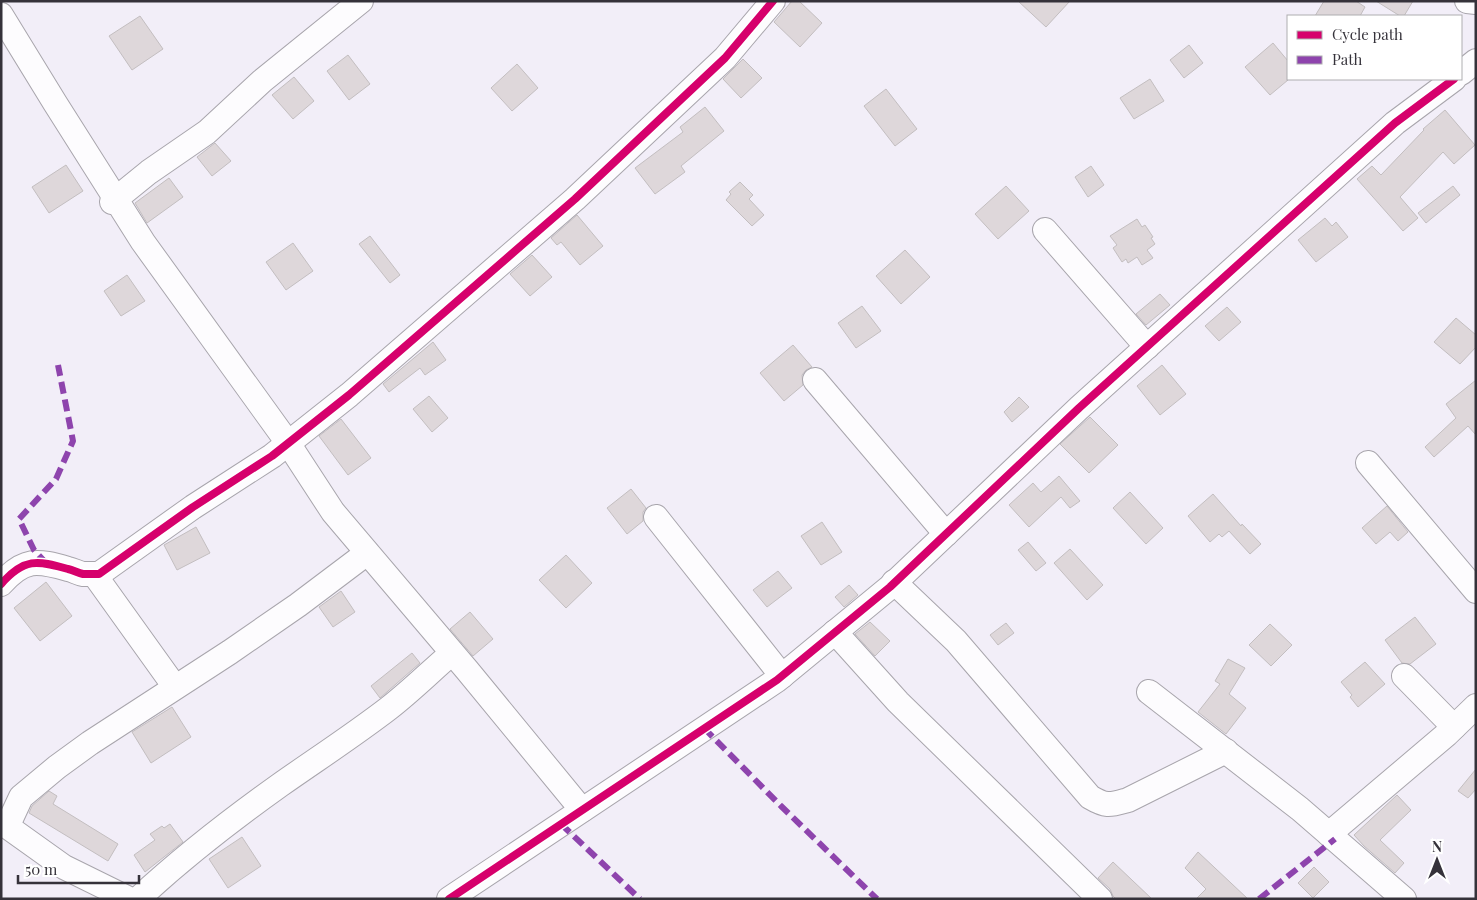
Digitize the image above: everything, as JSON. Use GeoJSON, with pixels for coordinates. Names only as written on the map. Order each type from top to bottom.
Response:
{"type":"FeatureCollection","features":[{"type":"Feature","properties":{"kind":"street"},"geometry":{"type":"LineString","coordinates":[[113,201],[149,172],[207,132],[262,81],[361,1]]}},
{"type":"Feature","properties":{"kind":"street"},"geometry":{"type":"LineString","coordinates":[[1,584],[23,566],[34,562],[50,564],[83,574],[99,574],[194,507],[272,456],[349,395],[575,200],[725,58],[773,1]]}},
{"type":"Feature","properties":{"kind":"street"},"geometry":{"type":"LineString","coordinates":[[1468,1],[1476,2]]}},
{"type":"Feature","properties":{"kind":"street"},"geometry":{"type":"LineString","coordinates":[[1,15],[113,201],[288,443],[333,512],[582,810]]}},
{"type":"Feature","properties":{"kind":"street"},"geometry":{"type":"LineString","coordinates":[[1462,72],[1476,61]]}},
{"type":"Feature","properties":{"kind":"street"},"geometry":{"type":"LineString","coordinates":[[448,899],[782,676],[894,582],[1147,347],[1395,123],[1453,80]]}},
{"type":"Feature","properties":{"kind":"street"},"geometry":{"type":"LineString","coordinates":[[1046,230],[1147,347]]}},
{"type":"Feature","properties":{"kind":"street"},"geometry":{"type":"LineString","coordinates":[[815,380],[946,534]]}},
{"type":"Feature","properties":{"kind":"street"},"geometry":{"type":"LineString","coordinates":[[1368,462],[1476,591]]}},
{"type":"Feature","properties":{"kind":"street"},"geometry":{"type":"LineString","coordinates":[[656,517],[782,676]]}},
{"type":"Feature","properties":{"kind":"street"},"geometry":{"type":"LineString","coordinates":[[129,899],[64,867],[5,824],[21,797],[90,743],[230,652],[367,553]]}},
{"type":"Feature","properties":{"kind":"street"},"geometry":{"type":"LineString","coordinates":[[94,574],[175,687]]}},
{"type":"Feature","properties":{"kind":"street"},"geometry":{"type":"LineString","coordinates":[[894,582],[956,640],[1090,797],[1102,804],[1114,804],[1128,800],[1226,751]]}},
{"type":"Feature","properties":{"kind":"street"},"geometry":{"type":"LineString","coordinates":[[835,632],[898,702],[1100,899]]}},
{"type":"Feature","properties":{"kind":"street"},"geometry":{"type":"LineString","coordinates":[[138,899],[159,879],[280,785],[390,707],[452,653]]}},
{"type":"Feature","properties":{"kind":"street"},"geometry":{"type":"LineString","coordinates":[[1404,676],[1454,727]]}},
{"type":"Feature","properties":{"kind":"street"},"geometry":{"type":"LineString","coordinates":[[1149,692],[1300,809],[1404,899]]}},
{"type":"Feature","properties":{"kind":"street"},"geometry":{"type":"LineString","coordinates":[[1329,834],[1476,706]]}},
{"type":"Feature","properties":{"kind":"building"},"geometry":{"type":"Polygon","coordinates":[[[792,1],[799,1],[822,23],[800,47],[774,22],[792,1]]]}},
{"type":"Feature","properties":{"kind":"building"},"geometry":{"type":"Polygon","coordinates":[[[1018,1],[1070,1],[1046,27],[1018,1]]]}},
{"type":"Feature","properties":{"kind":"building"},"geometry":{"type":"Polygon","coordinates":[[[1324,1],[1356,1],[1365,7],[1361,15],[1316,15],[1324,1]]]}},
{"type":"Feature","properties":{"kind":"building"},"geometry":{"type":"Polygon","coordinates":[[[1376,1],[1413,1],[1405,15],[1398,15],[1376,1]]]}},
{"type":"Feature","properties":{"kind":"building"},"geometry":{"type":"Polygon","coordinates":[[[140,16],[163,49],[132,70],[109,36],[140,16]]]}},
{"type":"Feature","properties":{"kind":"building"},"geometry":{"type":"Polygon","coordinates":[[[1273,43],[1287,60],[1288,80],[1270,95],[1245,67],[1273,43]]]}},
{"type":"Feature","properties":{"kind":"building"},"geometry":{"type":"Polygon","coordinates":[[[1189,45],[1203,63],[1184,78],[1170,60],[1189,45]]]}},
{"type":"Feature","properties":{"kind":"building"},"geometry":{"type":"Polygon","coordinates":[[[348,55],[370,84],[349,100],[327,71],[348,55]]]}},
{"type":"Feature","properties":{"kind":"building"},"geometry":{"type":"Polygon","coordinates":[[[743,59],[762,78],[741,98],[723,79],[743,59]]]}},
{"type":"Feature","properties":{"kind":"building"},"geometry":{"type":"Polygon","coordinates":[[[517,64],[538,88],[512,111],[491,88],[517,64]]]}},
{"type":"Feature","properties":{"kind":"building"},"geometry":{"type":"Polygon","coordinates":[[[294,77],[314,101],[293,119],[272,95],[294,77]]]}},
{"type":"Feature","properties":{"kind":"building"},"geometry":{"type":"Polygon","coordinates":[[[1150,79],[1164,101],[1134,119],[1120,98],[1150,79]]]}},
{"type":"Feature","properties":{"kind":"building"},"geometry":{"type":"Polygon","coordinates":[[[886,89],[917,129],[895,146],[864,106],[886,89]]]}},
{"type":"Feature","properties":{"kind":"building"},"geometry":{"type":"Polygon","coordinates":[[[705,107],[724,131],[681,166],[685,172],[655,194],[635,168],[683,132],[680,127],[705,107]]]}},
{"type":"Feature","properties":{"kind":"building"},"geometry":{"type":"Polygon","coordinates":[[[1445,110],[1475,145],[1454,164],[1443,152],[1400,197],[1418,218],[1403,231],[1357,179],[1372,166],[1381,175],[1423,129],[1445,110]]]}},
{"type":"Feature","properties":{"kind":"building"},"geometry":{"type":"Polygon","coordinates":[[[215,143],[231,161],[212,176],[197,157],[215,143]]]}},
{"type":"Feature","properties":{"kind":"building"},"geometry":{"type":"Polygon","coordinates":[[[66,165],[83,191],[49,213],[32,187],[66,165]]]}},
{"type":"Feature","properties":{"kind":"building"},"geometry":{"type":"Polygon","coordinates":[[[1091,166],[1104,185],[1088,197],[1075,177],[1091,166]]]}},
{"type":"Feature","properties":{"kind":"building"},"geometry":{"type":"Polygon","coordinates":[[[169,178],[183,197],[147,223],[135,203],[169,178]]]}},
{"type":"Feature","properties":{"kind":"building"},"geometry":{"type":"Polygon","coordinates":[[[740,182],[753,195],[749,199],[764,215],[752,226],[726,200],[731,194],[729,192],[740,182]]]}},
{"type":"Feature","properties":{"kind":"building"},"geometry":{"type":"Polygon","coordinates":[[[1006,186],[1029,211],[998,239],[975,214],[1006,186]]]}},
{"type":"Feature","properties":{"kind":"building"},"geometry":{"type":"Polygon","coordinates":[[[1453,186],[1460,195],[1426,223],[1418,213],[1453,186]]]}},
{"type":"Feature","properties":{"kind":"building"},"geometry":{"type":"Polygon","coordinates":[[[577,215],[603,246],[580,265],[561,242],[557,245],[551,238],[577,215]]]}},
{"type":"Feature","properties":{"kind":"building"},"geometry":{"type":"Polygon","coordinates":[[[1325,218],[1332,226],[1336,222],[1348,237],[1316,262],[1298,240],[1325,218]]]}},
{"type":"Feature","properties":{"kind":"building"},"geometry":{"type":"Polygon","coordinates":[[[1137,219],[1142,227],[1145,225],[1155,244],[1147,250],[1153,258],[1142,265],[1137,257],[1128,263],[1126,259],[1122,262],[1113,248],[1117,245],[1110,236],[1137,219]]]}},
{"type":"Feature","properties":{"kind":"building"},"geometry":{"type":"Polygon","coordinates":[[[370,236],[400,275],[390,283],[359,244],[370,236]]]}},
{"type":"Feature","properties":{"kind":"building"},"geometry":{"type":"Polygon","coordinates":[[[293,243],[313,271],[286,290],[266,262],[293,243]]]}},
{"type":"Feature","properties":{"kind":"building"},"geometry":{"type":"Polygon","coordinates":[[[905,250],[930,277],[901,304],[876,276],[905,250]]]}},
{"type":"Feature","properties":{"kind":"building"},"geometry":{"type":"Polygon","coordinates":[[[532,255],[552,277],[530,296],[510,274],[532,255]]]}},
{"type":"Feature","properties":{"kind":"building"},"geometry":{"type":"Polygon","coordinates":[[[127,275],[145,301],[121,316],[104,291],[127,275]]]}},
{"type":"Feature","properties":{"kind":"building"},"geometry":{"type":"Polygon","coordinates":[[[1160,294],[1170,305],[1146,325],[1136,314],[1160,294]]]}},
{"type":"Feature","properties":{"kind":"building"},"geometry":{"type":"Polygon","coordinates":[[[862,306],[881,331],[856,348],[838,323],[862,306]]]}},
{"type":"Feature","properties":{"kind":"building"},"geometry":{"type":"Polygon","coordinates":[[[1227,307],[1241,322],[1219,341],[1205,326],[1227,307]]]}},
{"type":"Feature","properties":{"kind":"building"},"geometry":{"type":"Polygon","coordinates":[[[1456,318],[1476,335],[1476,347],[1460,364],[1434,342],[1456,318]]]}},
{"type":"Feature","properties":{"kind":"building"},"geometry":{"type":"Polygon","coordinates":[[[433,342],[446,360],[425,375],[420,368],[389,392],[383,384],[433,342]]]}},
{"type":"Feature","properties":{"kind":"building"},"geometry":{"type":"Polygon","coordinates":[[[793,345],[812,367],[802,375],[803,385],[784,401],[760,373],[793,345]]]}},
{"type":"Feature","properties":{"kind":"building"},"geometry":{"type":"Polygon","coordinates":[[[1162,365],[1186,394],[1160,415],[1137,386],[1162,365]]]}},
{"type":"Feature","properties":{"kind":"building"},"geometry":{"type":"Polygon","coordinates":[[[1476,380],[1476,435],[1468,426],[1434,457],[1425,447],[1456,418],[1446,404],[1476,380]]]}},
{"type":"Feature","properties":{"kind":"building"},"geometry":{"type":"Polygon","coordinates":[[[429,396],[448,418],[432,432],[413,409],[429,396]]]}},
{"type":"Feature","properties":{"kind":"building"},"geometry":{"type":"Polygon","coordinates":[[[1019,397],[1029,407],[1012,422],[1004,412],[1019,397]]]}},
{"type":"Feature","properties":{"kind":"building"},"geometry":{"type":"Polygon","coordinates":[[[1090,417],[1118,445],[1089,473],[1060,444],[1090,417]]]}},
{"type":"Feature","properties":{"kind":"building"},"geometry":{"type":"Polygon","coordinates":[[[341,419],[371,458],[348,475],[319,436],[341,419]]]}},
{"type":"Feature","properties":{"kind":"building"},"geometry":{"type":"Polygon","coordinates":[[[1059,476],[1080,501],[1070,508],[1061,497],[1029,527],[1009,505],[1033,483],[1041,492],[1059,476]]]}},
{"type":"Feature","properties":{"kind":"building"},"geometry":{"type":"Polygon","coordinates":[[[631,489],[646,508],[643,512],[643,521],[627,534],[607,508],[631,489]]]}},
{"type":"Feature","properties":{"kind":"building"},"geometry":{"type":"Polygon","coordinates":[[[1130,492],[1163,528],[1146,544],[1113,508],[1130,492]]]}},
{"type":"Feature","properties":{"kind":"building"},"geometry":{"type":"Polygon","coordinates":[[[1213,494],[1241,526],[1242,524],[1261,544],[1250,554],[1229,531],[1222,537],[1219,534],[1210,542],[1188,516],[1213,494]]]}},
{"type":"Feature","properties":{"kind":"building"},"geometry":{"type":"Polygon","coordinates":[[[1387,506],[1408,532],[1398,541],[1390,532],[1376,544],[1362,528],[1387,506]]]}},
{"type":"Feature","properties":{"kind":"building"},"geometry":{"type":"Polygon","coordinates":[[[822,522],[842,552],[821,565],[801,536],[822,522]]]}},
{"type":"Feature","properties":{"kind":"building"},"geometry":{"type":"Polygon","coordinates":[[[196,527],[210,553],[177,570],[164,545],[196,527]]]}},
{"type":"Feature","properties":{"kind":"building"},"geometry":{"type":"Polygon","coordinates":[[[1028,542],[1046,563],[1036,571],[1018,550],[1028,542]]]}},
{"type":"Feature","properties":{"kind":"building"},"geometry":{"type":"Polygon","coordinates":[[[1070,549],[1103,585],[1087,600],[1054,563],[1070,549]]]}},
{"type":"Feature","properties":{"kind":"building"},"geometry":{"type":"Polygon","coordinates":[[[566,555],[592,583],[566,608],[539,580],[566,555]]]}},
{"type":"Feature","properties":{"kind":"building"},"geometry":{"type":"Polygon","coordinates":[[[778,571],[792,588],[767,607],[753,590],[778,571]]]}},
{"type":"Feature","properties":{"kind":"building"},"geometry":{"type":"Polygon","coordinates":[[[46,582],[72,616],[40,641],[14,608],[46,582]]]}},
{"type":"Feature","properties":{"kind":"building"},"geometry":{"type":"Polygon","coordinates":[[[849,585],[858,595],[844,607],[835,597],[849,585]]]}},
{"type":"Feature","properties":{"kind":"building"},"geometry":{"type":"Polygon","coordinates":[[[341,591],[355,612],[333,627],[319,607],[341,591]]]}},
{"type":"Feature","properties":{"kind":"building"},"geometry":{"type":"Polygon","coordinates":[[[470,612],[493,639],[473,656],[450,629],[470,612]]]}},
{"type":"Feature","properties":{"kind":"building"},"geometry":{"type":"Polygon","coordinates":[[[1415,617],[1436,644],[1410,664],[1402,663],[1385,640],[1415,617]]]}},
{"type":"Feature","properties":{"kind":"building"},"geometry":{"type":"Polygon","coordinates":[[[870,622],[890,641],[875,656],[855,634],[870,622]]]}},
{"type":"Feature","properties":{"kind":"building"},"geometry":{"type":"Polygon","coordinates":[[[1006,623],[1014,633],[998,645],[990,635],[1006,623]]]}},
{"type":"Feature","properties":{"kind":"building"},"geometry":{"type":"Polygon","coordinates":[[[1270,624],[1292,645],[1271,666],[1249,645],[1270,624]]]}},
{"type":"Feature","properties":{"kind":"building"},"geometry":{"type":"Polygon","coordinates":[[[412,653],[420,663],[380,698],[371,686],[412,653]]]}},
{"type":"Feature","properties":{"kind":"building"},"geometry":{"type":"Polygon","coordinates":[[[1228,659],[1245,668],[1229,694],[1246,708],[1226,734],[1198,712],[1220,684],[1215,681],[1228,659]]]}},
{"type":"Feature","properties":{"kind":"building"},"geometry":{"type":"Polygon","coordinates":[[[1365,662],[1385,684],[1358,707],[1350,697],[1352,695],[1341,682],[1365,662]]]}},
{"type":"Feature","properties":{"kind":"building"},"geometry":{"type":"Polygon","coordinates":[[[172,707],[191,737],[151,763],[132,732],[172,707]]]}},
{"type":"Feature","properties":{"kind":"building"},"geometry":{"type":"Polygon","coordinates":[[[1476,769],[1476,789],[1468,798],[1458,791],[1476,769]]]}},
{"type":"Feature","properties":{"kind":"building"},"geometry":{"type":"Polygon","coordinates":[[[49,791],[57,796],[53,804],[118,844],[108,861],[29,813],[32,806],[49,791]]]}},
{"type":"Feature","properties":{"kind":"building"},"geometry":{"type":"Polygon","coordinates":[[[1397,795],[1411,810],[1380,840],[1404,863],[1395,873],[1354,835],[1397,795]]]}},
{"type":"Feature","properties":{"kind":"building"},"geometry":{"type":"Polygon","coordinates":[[[170,824],[183,842],[145,872],[134,855],[155,840],[150,834],[162,826],[164,828],[170,824]]]}},
{"type":"Feature","properties":{"kind":"building"},"geometry":{"type":"Polygon","coordinates":[[[242,837],[261,866],[228,888],[209,859],[242,837]]]}},
{"type":"Feature","properties":{"kind":"building"},"geometry":{"type":"Polygon","coordinates":[[[1198,852],[1248,899],[1196,899],[1206,889],[1185,868],[1198,852]]]}},
{"type":"Feature","properties":{"kind":"building"},"geometry":{"type":"Polygon","coordinates":[[[1113,862],[1152,899],[1116,899],[1110,889],[1098,878],[1113,862]]]}},
{"type":"Feature","properties":{"kind":"building"},"geometry":{"type":"Polygon","coordinates":[[[1314,867],[1329,882],[1313,898],[1298,883],[1314,867]]]}},
{"type":"Feature","properties":{"kind":"marked path"},"geometry":{"type":"LineString","coordinates":[[47,564],[34,550],[19,519],[56,479],[73,441],[58,365]]}},
{"type":"Feature","properties":{"kind":"marked path"},"geometry":{"type":"LineString","coordinates":[[704,728],[877,899]]}},
{"type":"Feature","properties":{"kind":"marked path"},"geometry":{"type":"LineString","coordinates":[[561,824],[640,899]]}},
{"type":"Feature","properties":{"kind":"marked path"},"geometry":{"type":"LineString","coordinates":[[1259,899],[1335,839]]}},
{"type":"Feature","properties":{"kind":"cycle path"},"geometry":{"type":"LineString","coordinates":[[1,584],[17,569],[32,563],[48,564],[83,574],[99,574],[193,507],[272,456],[349,395],[575,199],[725,58],[773,1]]}},
{"type":"Feature","properties":{"kind":"cycle path"},"geometry":{"type":"LineString","coordinates":[[449,899],[777,680],[890,587],[1079,408],[1395,123],[1453,80]]}}]}
